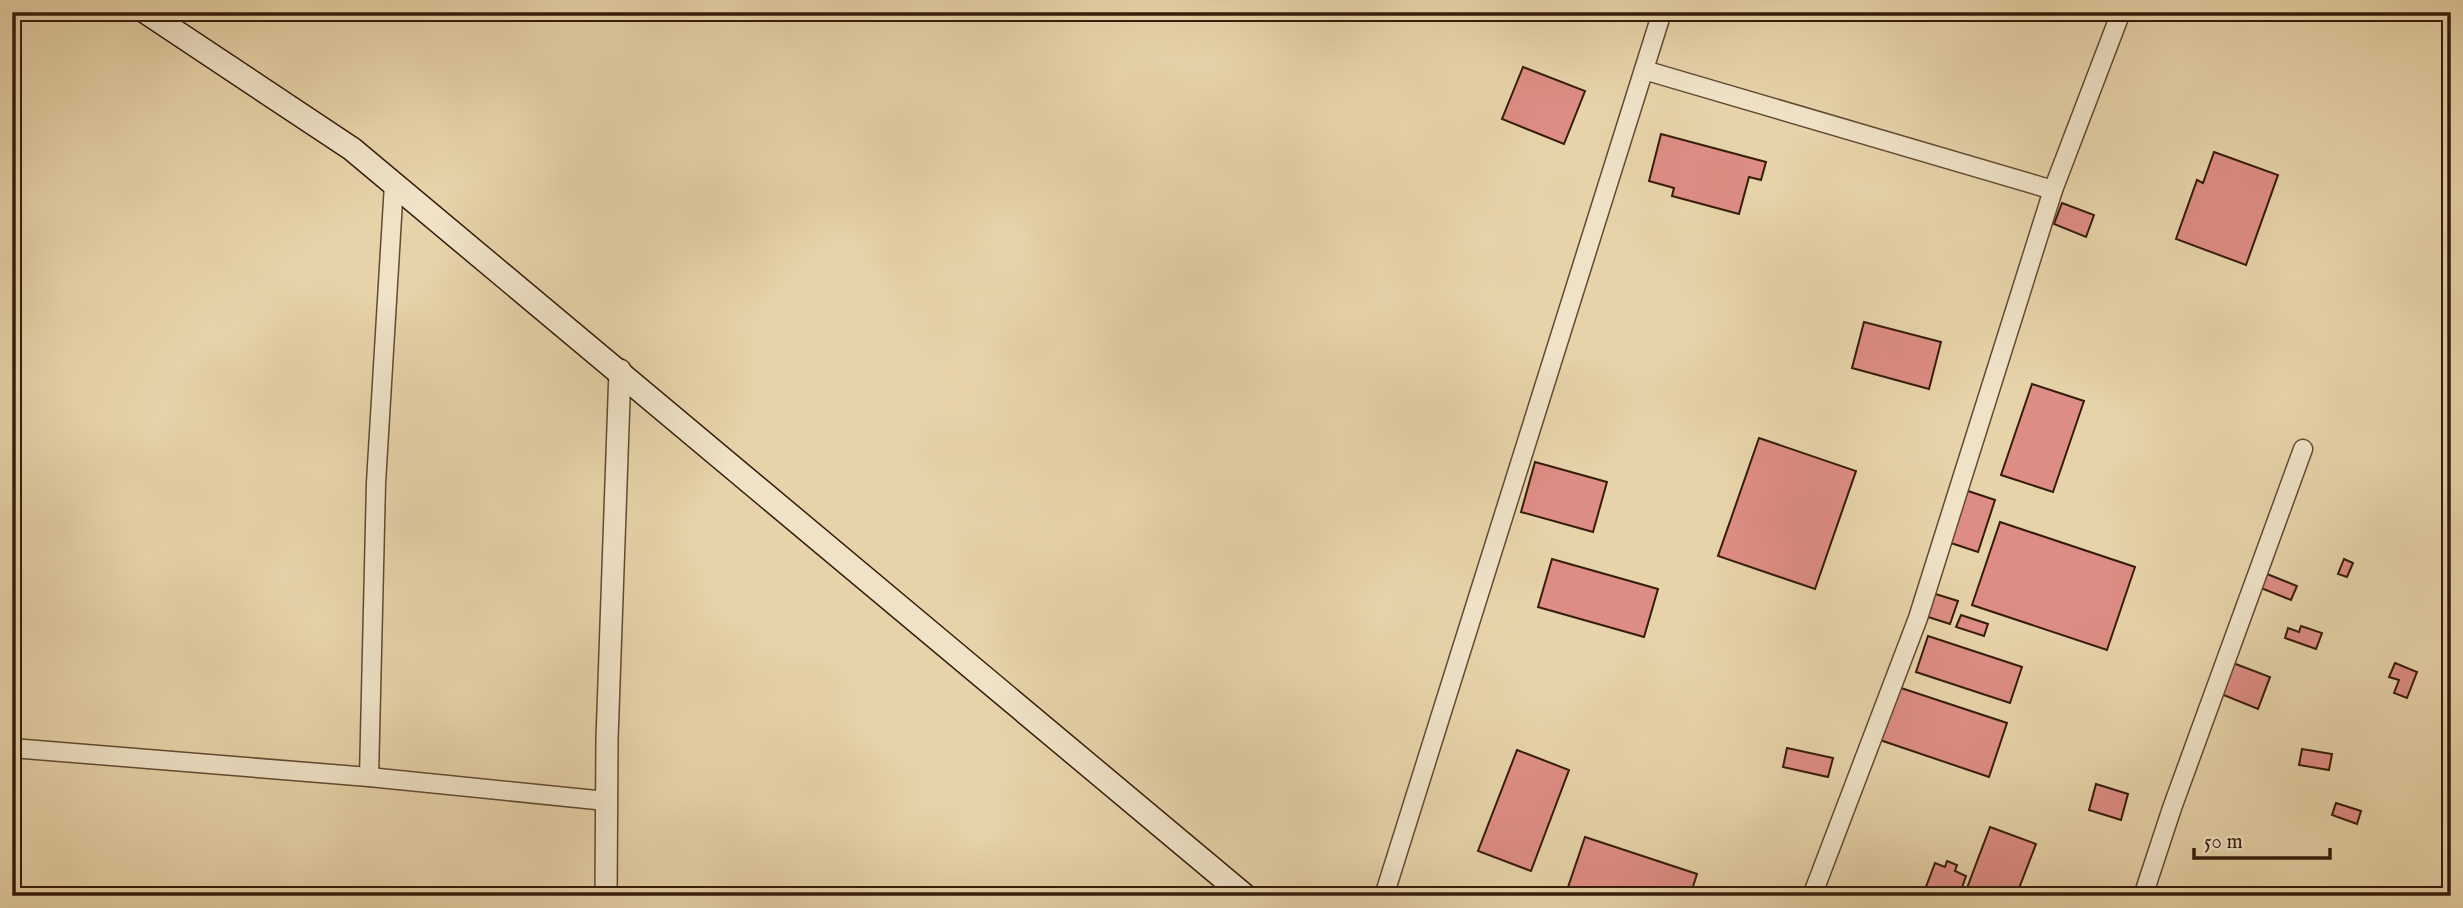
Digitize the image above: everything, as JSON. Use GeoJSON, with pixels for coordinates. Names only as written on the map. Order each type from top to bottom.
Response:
{"type":"FeatureCollection","features":[{"type":"Feature","properties":{"kind":"main road"},"geometry":{"type":"LineString","coordinates":[[146,12],[352,149],[620,370],[1245,896]]}},
{"type":"Feature","properties":{"kind":"street"},"geometry":{"type":"LineString","coordinates":[[1384,896],[1662,12]]}},
{"type":"Feature","properties":{"kind":"street"},"geometry":{"type":"LineString","coordinates":[[1812,896],[1918,618],[2053,190],[2121,12]]}},
{"type":"Feature","properties":{"kind":"street"},"geometry":{"type":"LineString","coordinates":[[1644,70],[2053,190]]}},
{"type":"Feature","properties":{"kind":"street"},"geometry":{"type":"LineString","coordinates":[[369,776],[376,483],[394,184]]}},
{"type":"Feature","properties":{"kind":"street"},"geometry":{"type":"LineString","coordinates":[[606,896],[606,801],[620,370]]}},
{"type":"Feature","properties":{"kind":"street"},"geometry":{"type":"LineString","coordinates":[[2143,896],[2172,808],[2304,449]]}},
{"type":"Feature","properties":{"kind":"street"},"geometry":{"type":"LineString","coordinates":[[12,748],[369,776],[606,801]]}},
{"type":"Feature","properties":{"kind":"building"},"geometry":{"type":"Polygon","coordinates":[[[1523,67],[1585,91],[1564,144],[1502,119],[1523,67]]]}},
{"type":"Feature","properties":{"kind":"building"},"geometry":{"type":"Polygon","coordinates":[[[1661,134],[1766,162],[1761,180],[1749,177],[1739,214],[1672,196],[1674,188],[1649,181],[1661,134]]]}},
{"type":"Feature","properties":{"kind":"building"},"geometry":{"type":"Polygon","coordinates":[[[2214,152],[2278,175],[2246,265],[2176,239],[2197,180],[2203,183],[2214,152]]]}},
{"type":"Feature","properties":{"kind":"building"},"geometry":{"type":"Polygon","coordinates":[[[2062,203],[2094,215],[2086,237],[2054,224],[2062,203]]]}},
{"type":"Feature","properties":{"kind":"building"},"geometry":{"type":"Polygon","coordinates":[[[1864,322],[1941,342],[1929,389],[1852,368],[1864,322]]]}},
{"type":"Feature","properties":{"kind":"building"},"geometry":{"type":"Polygon","coordinates":[[[2032,384],[2084,401],[2053,492],[2001,475],[2032,384]]]}},
{"type":"Feature","properties":{"kind":"building"},"geometry":{"type":"Polygon","coordinates":[[[1759,438],[1856,471],[1815,589],[1718,556],[1759,438]]]}},
{"type":"Feature","properties":{"kind":"building"},"geometry":{"type":"Polygon","coordinates":[[[1535,462],[1607,482],[1593,532],[1521,512],[1535,462]]]}},
{"type":"Feature","properties":{"kind":"building"},"geometry":{"type":"Polygon","coordinates":[[[1962,489],[1995,500],[1978,552],[1945,541],[1962,489]]]}},
{"type":"Feature","properties":{"kind":"building"},"geometry":{"type":"Polygon","coordinates":[[[2000,522],[2135,567],[2107,650],[1972,605],[2000,522]]]}},
{"type":"Feature","properties":{"kind":"building"},"geometry":{"type":"Polygon","coordinates":[[[1552,559],[1658,589],[1644,637],[1538,607],[1552,559]]]}},
{"type":"Feature","properties":{"kind":"building"},"geometry":{"type":"Polygon","coordinates":[[[2344,559],[2353,563],[2347,577],[2338,574],[2344,559]]]}},
{"type":"Feature","properties":{"kind":"building"},"geometry":{"type":"Polygon","coordinates":[[[2267,574],[2297,586],[2291,600],[2261,588],[2267,574]]]}},
{"type":"Feature","properties":{"kind":"building"},"geometry":{"type":"Polygon","coordinates":[[[1929,592],[1958,601],[1950,624],[1922,615],[1929,592]]]}},
{"type":"Feature","properties":{"kind":"building"},"geometry":{"type":"Polygon","coordinates":[[[1961,615],[1988,624],[1984,636],[1956,627],[1961,615]]]}},
{"type":"Feature","properties":{"kind":"building"},"geometry":{"type":"Polygon","coordinates":[[[2301,626],[2322,633],[2316,649],[2285,638],[2288,628],[2299,632],[2301,626]]]}},
{"type":"Feature","properties":{"kind":"building"},"geometry":{"type":"Polygon","coordinates":[[[1928,636],[2022,667],[2010,703],[1916,672],[1928,636]]]}},
{"type":"Feature","properties":{"kind":"building"},"geometry":{"type":"Polygon","coordinates":[[[2233,663],[2270,677],[2258,709],[2221,694],[2233,663]]]}},
{"type":"Feature","properties":{"kind":"building"},"geometry":{"type":"Polygon","coordinates":[[[2395,663],[2417,672],[2407,698],[2394,693],[2399,680],[2389,677],[2395,663]]]}},
{"type":"Feature","properties":{"kind":"building"},"geometry":{"type":"Polygon","coordinates":[[[1898,687],[2007,723],[1989,777],[1880,740],[1898,687]]]}},
{"type":"Feature","properties":{"kind":"building"},"geometry":{"type":"Polygon","coordinates":[[[1787,748],[1833,758],[1828,777],[1783,767],[1787,748]]]}},
{"type":"Feature","properties":{"kind":"building"},"geometry":{"type":"Polygon","coordinates":[[[2302,749],[2332,754],[2329,770],[2299,765],[2302,749]]]}},
{"type":"Feature","properties":{"kind":"building"},"geometry":{"type":"Polygon","coordinates":[[[1517,750],[1569,770],[1531,871],[1478,851],[1517,750]]]}},
{"type":"Feature","properties":{"kind":"building"},"geometry":{"type":"Polygon","coordinates":[[[2096,784],[2128,794],[2121,820],[2089,810],[2096,784]]]}},
{"type":"Feature","properties":{"kind":"building"},"geometry":{"type":"Polygon","coordinates":[[[2336,803],[2361,811],[2357,824],[2332,815],[2336,803]]]}},
{"type":"Feature","properties":{"kind":"building"},"geometry":{"type":"Polygon","coordinates":[[[1990,827],[2036,844],[2016,896],[1964,896],[1990,827]]]}},
{"type":"Feature","properties":{"kind":"building"},"geometry":{"type":"Polygon","coordinates":[[[1585,837],[1697,874],[1690,896],[1565,896],[1585,837]]]}},
{"type":"Feature","properties":{"kind":"building"},"geometry":{"type":"Polygon","coordinates":[[[1947,861],[1957,865],[1955,871],[1966,876],[1959,896],[1935,896],[1924,892],[1935,863],[1945,867],[1947,861]]]}}]}
